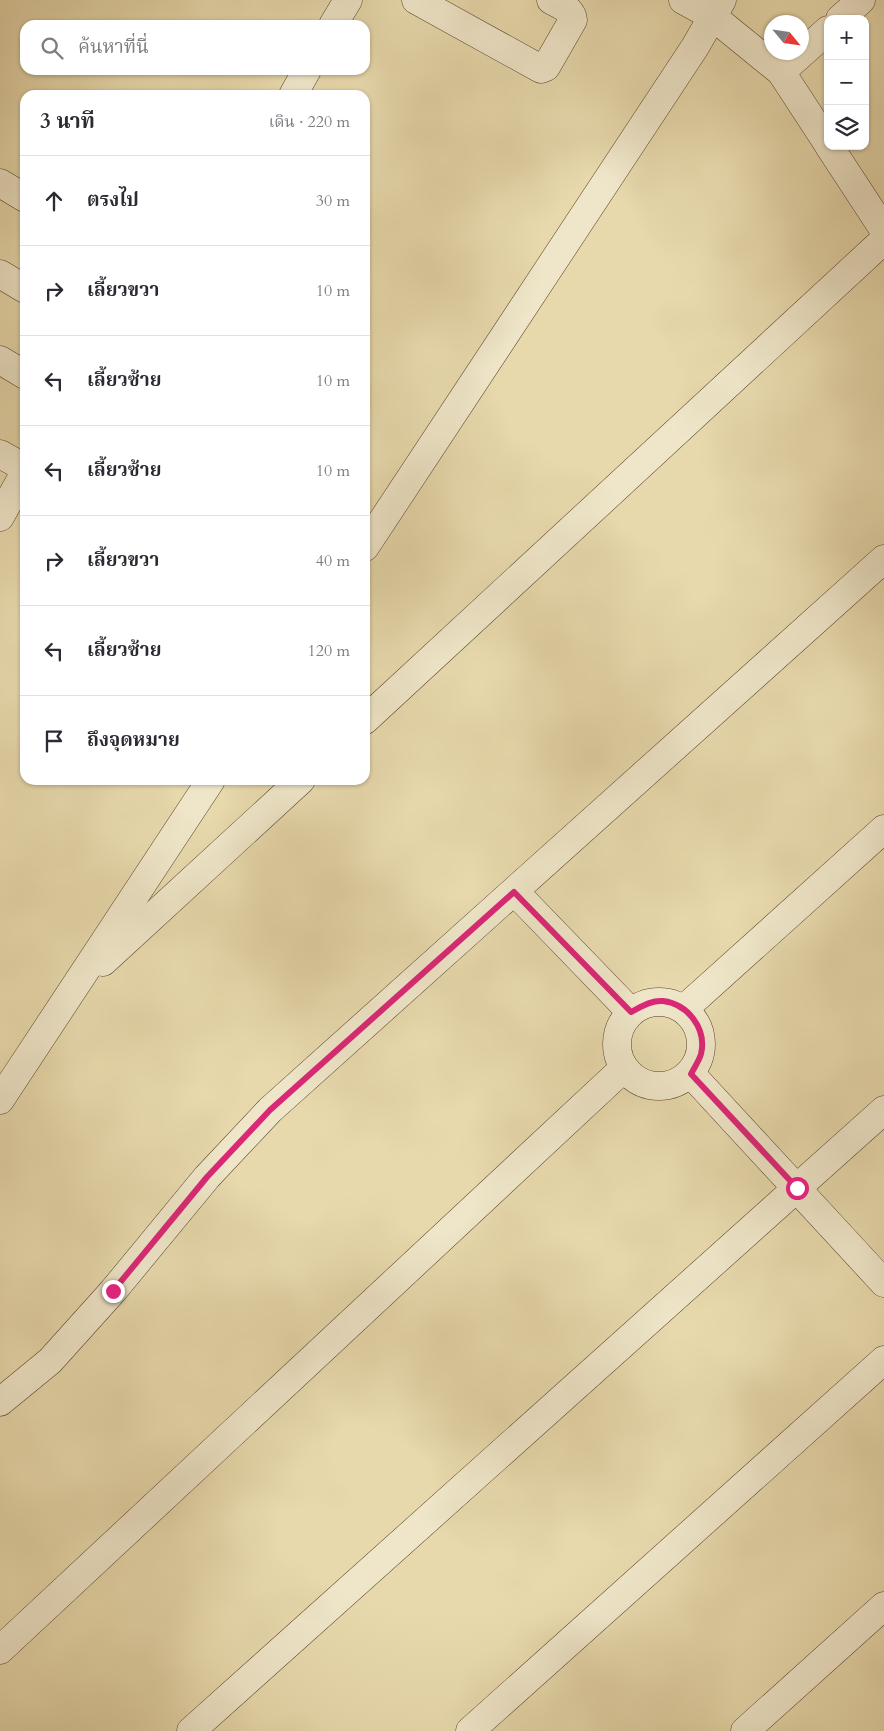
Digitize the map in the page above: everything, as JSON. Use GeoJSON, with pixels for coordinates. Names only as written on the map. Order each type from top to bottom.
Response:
{"type":"FeatureCollection","features":[{"type":"Feature","properties":{"kind":"street"},"geometry":{"type":"LineString","coordinates":[[337,20],[348,0]]}},
{"type":"Feature","properties":{"kind":"street"},"geometry":{"type":"LineString","coordinates":[[421,1],[541,70],[546,67],[573,20],[573,15],[570,12],[551,0]]}},
{"type":"Feature","properties":{"kind":"street"},"geometry":{"type":"LineString","coordinates":[[684,0],[717,8],[781,72],[824,139]]}},
{"type":"Feature","properties":{"kind":"street"},"geometry":{"type":"LineString","coordinates":[[844,15],[860,0]]}},
{"type":"Feature","properties":{"kind":"street"},"geometry":{"type":"LineString","coordinates":[[370,538],[694,47],[717,8]]}},
{"type":"Feature","properties":{"kind":"street"},"geometry":{"type":"LineString","coordinates":[[781,72],[824,34]]}},
{"type":"Feature","properties":{"kind":"street"},"geometry":{"type":"LineString","coordinates":[[296,90],[304,75]]}},
{"type":"Feature","properties":{"kind":"street"},"geometry":{"type":"LineString","coordinates":[[831,150],[884,230]]}},
{"type":"Feature","properties":{"kind":"street"},"geometry":{"type":"LineString","coordinates":[[0,183],[20,195]]}},
{"type":"Feature","properties":{"kind":"street"},"geometry":{"type":"LineString","coordinates":[[370,715],[884,240]]}},
{"type":"Feature","properties":{"kind":"street"},"geometry":{"type":"LineString","coordinates":[[0,274],[20,286]]}},
{"type":"Feature","properties":{"kind":"street"},"geometry":{"type":"LineString","coordinates":[[0,360],[20,371]]}},
{"type":"Feature","properties":{"kind":"street"},"geometry":{"type":"LineString","coordinates":[[0,454],[20,467]]}},
{"type":"Feature","properties":{"kind":"street"},"geometry":{"type":"LineString","coordinates":[[0,517],[20,479]]}},
{"type":"Feature","properties":{"kind":"street"},"geometry":{"type":"LineString","coordinates":[[0,1402],[50,1361],[113,1291],[207,1177],[270,1110],[884,559]]}},
{"type":"Feature","properties":{"kind":"street"},"geometry":{"type":"LineString","coordinates":[[0,1100],[208,785]]}},
{"type":"Feature","properties":{"kind":"street"},"geometry":{"type":"LineString","coordinates":[[71,992],[296,785]]}},
{"type":"Feature","properties":{"kind":"street"},"geometry":{"type":"LineString","coordinates":[[684,1009],[884,829]]}},
{"type":"Feature","properties":{"kind":"street"},"geometry":{"type":"LineString","coordinates":[[514,892],[631,1012]]}},
{"type":"Feature","properties":{"kind":"street"},"geometry":{"type":"LineString","coordinates":[[662,1001],[676,1004],[695,1019],[702,1039],[701,1054],[691,1074],[682,1080],[661,1087],[646,1085],[633,1078],[624,1068],[618,1055],[617,1039],[622,1025],[631,1012],[647,1003],[662,1001]]}},
{"type":"Feature","properties":{"kind":"street"},"geometry":{"type":"LineString","coordinates":[[0,1650],[624,1068]]}},
{"type":"Feature","properties":{"kind":"street"},"geometry":{"type":"LineString","coordinates":[[691,1074],[884,1283]]}},
{"type":"Feature","properties":{"kind":"street"},"geometry":{"type":"LineString","coordinates":[[191,1731],[884,1110]]}},
{"type":"Feature","properties":{"kind":"street"},"geometry":{"type":"LineString","coordinates":[[470,1731],[884,1360]]}},
{"type":"Feature","properties":{"kind":"street"},"geometry":{"type":"LineString","coordinates":[[744,1731],[884,1606]]}},
{"type":"Feature","properties":{"kind":"route"},"geometry":{"type":"LineString","coordinates":[[113,1291],[207,1177],[270,1110],[514,892],[631,1012],[647,1003],[662,1001],[676,1004],[695,1019],[702,1039],[701,1054],[691,1074],[797,1188]]}}]}
